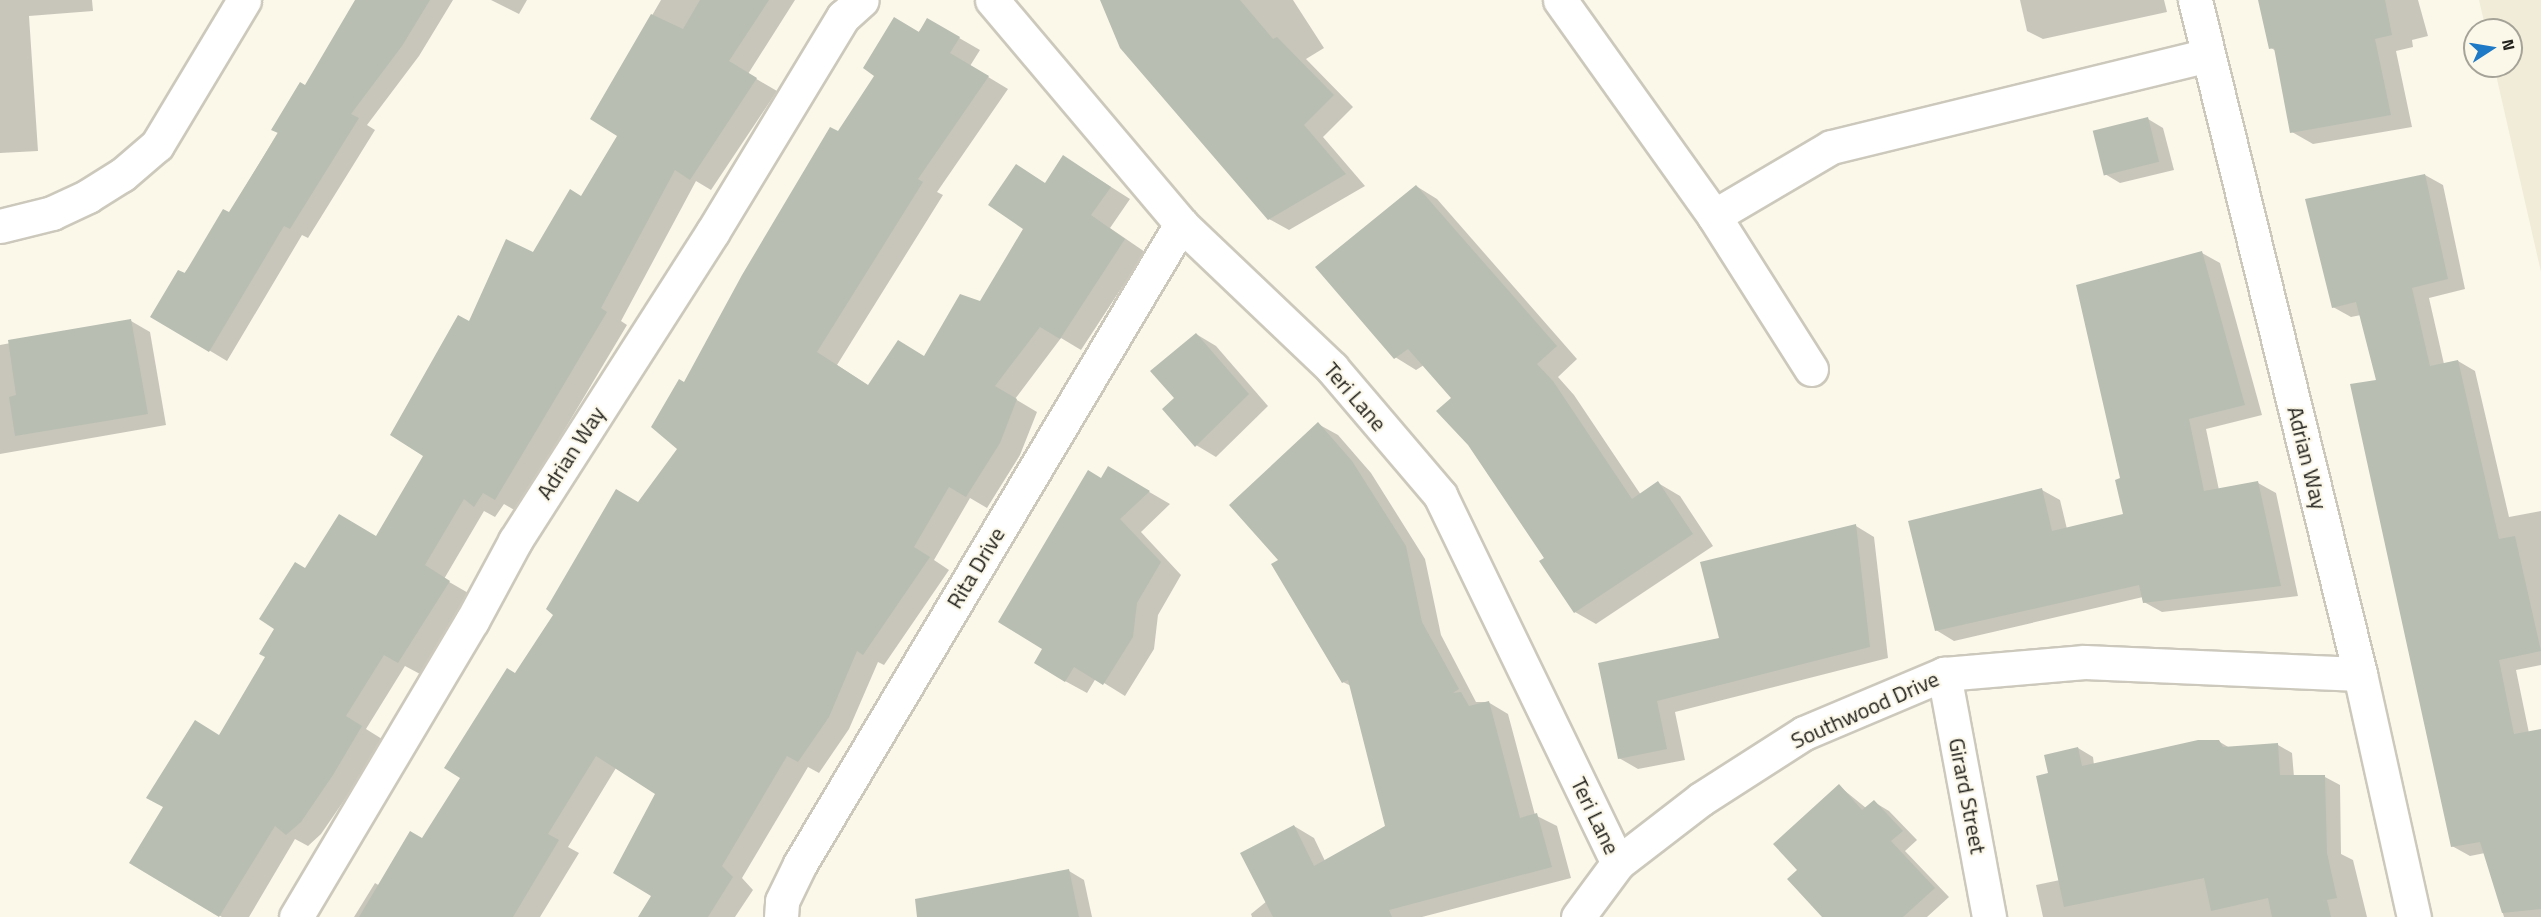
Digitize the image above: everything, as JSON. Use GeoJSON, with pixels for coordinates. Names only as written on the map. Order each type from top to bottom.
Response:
{"type":"FeatureCollection","features":[{"type":"Feature","properties":{"kind":"street"},"geometry":{"type":"LineString","coordinates":[[0,226],[52,213],[88,196],[122,175],[157,145],[244,0]]}},
{"type":"Feature","properties":{"kind":"street","name":"Adrian Way"},"geometry":{"type":"LineString","coordinates":[[296,917],[472,621],[515,541],[712,233],[843,17],[862,0]]}},
{"type":"Feature","properties":{"kind":"street","name":"Teri Lane"},"geometry":{"type":"LineString","coordinates":[[992,0],[1181,224],[1332,369],[1440,495],[1618,863]]}},
{"type":"Feature","properties":{"kind":"street"},"geometry":{"type":"LineString","coordinates":[[1560,0],[1714,216],[1811,369]]}},
{"type":"Feature","properties":{"kind":"street","name":"Adrian Way"},"geometry":{"type":"LineString","coordinates":[[2195,0],[2360,674],[2414,917]]}},
{"type":"Feature","properties":{"kind":"street"},"geometry":{"type":"LineString","coordinates":[[1714,216],[1831,147],[2208,55]]}},
{"type":"Feature","properties":{"kind":"street","name":"Rita Drive"},"geometry":{"type":"LineString","coordinates":[[781,917],[782,901],[800,864],[1181,224]]}},
{"type":"Feature","properties":{"kind":"street","name":"Southwood Drive"},"geometry":{"type":"LineString","coordinates":[[1578,917],[1618,863],[1701,799],[1804,733],[1944,674],[2084,662],[2360,674]]}},
{"type":"Feature","properties":{"kind":"street","name":"Girard Street"},"geometry":{"type":"LineString","coordinates":[[1944,674],[1989,917]]}},
{"type":"Feature","properties":{"kind":"shaded area"},"geometry":{"type":"Polygon","coordinates":[[[2479,0],[2541,0],[2541,272],[2497,78],[2523,78],[2523,18],[2483,18],[2479,0]]]}},
{"type":"Feature","properties":{"kind":"building"},"geometry":{"type":"Polygon","coordinates":[[[355,0],[430,0],[402,46],[351,114],[359,118],[290,229],[284,226],[209,352],[150,317],[178,270],[185,273],[223,209],[229,212],[278,133],[271,130],[300,82],[305,85],[355,0]]]}},
{"type":"Feature","properties":{"kind":"building"},"geometry":{"type":"Polygon","coordinates":[[[700,0],[769,0],[729,61],[757,78],[690,180],[675,170],[601,308],[607,312],[495,500],[483,493],[474,507],[464,499],[425,565],[450,581],[398,663],[384,655],[346,716],[362,726],[333,775],[301,822],[286,835],[275,826],[219,917],[129,863],[163,807],[146,798],[195,720],[219,735],[265,657],[259,654],[274,629],[259,619],[295,562],[305,568],[339,514],[376,536],[423,456],[390,435],[458,315],[469,321],[506,239],[533,252],[570,189],[581,196],[617,136],[590,119],[651,14],[683,29],[700,0]]]}},
{"type":"Feature","properties":{"kind":"building"},"geometry":{"type":"Polygon","coordinates":[[[1100,0],[1240,0],[1273,39],[1277,37],[1334,95],[1304,125],[1346,174],[1268,220],[1120,48],[1100,0]]]}},
{"type":"Feature","properties":{"kind":"building"},"geometry":{"type":"Polygon","coordinates":[[[2258,0],[2385,0],[2392,35],[2375,39],[2391,115],[2290,133],[2274,48],[2269,49],[2258,0]]]}},
{"type":"Feature","properties":{"kind":"building"},"geometry":{"type":"Polygon","coordinates":[[[894,17],[919,32],[927,18],[960,37],[950,53],[989,76],[918,179],[923,182],[817,352],[868,385],[898,340],[924,356],[960,294],[980,301],[1023,229],[988,205],[1016,164],[1045,183],[1063,155],[1111,187],[1091,215],[1125,239],[1060,339],[1040,327],[995,386],[1017,399],[1000,443],[966,497],[949,487],[914,547],[930,557],[863,655],[857,651],[829,717],[798,762],[787,756],[722,866],[733,877],[708,917],[638,917],[651,896],[613,873],[655,794],[596,756],[548,834],[559,840],[513,917],[359,917],[410,831],[422,838],[460,778],[444,768],[507,668],[515,673],[553,615],[546,609],[616,489],[638,502],[677,449],[651,427],[679,379],[684,382],[742,275],[830,127],[838,131],[874,76],[863,68],[894,17]]]}},
{"type":"Feature","properties":{"kind":"building"},"geometry":{"type":"Polygon","coordinates":[[[2148,117],[2159,162],[2104,175],[2093,131],[2148,117]]]}},
{"type":"Feature","properties":{"kind":"building"},"geometry":{"type":"Polygon","coordinates":[[[2425,174],[2448,279],[2412,288],[2430,366],[2458,360],[2499,539],[2515,536],[2541,651],[2499,660],[2514,734],[2541,729],[2541,909],[2502,913],[2480,842],[2451,847],[2350,384],[2376,380],[2356,302],[2332,308],[2305,199],[2425,174]]]}},
{"type":"Feature","properties":{"kind":"building"},"geometry":{"type":"Polygon","coordinates":[[[1416,185],[1557,346],[1537,364],[1553,381],[1632,499],[1658,481],[1693,534],[1574,613],[1539,561],[1544,558],[1468,445],[1436,411],[1451,398],[1408,349],[1394,359],[1315,267],[1416,185]]]}},
{"type":"Feature","properties":{"kind":"building"},"geometry":{"type":"Polygon","coordinates":[[[2202,251],[2245,405],[2189,419],[2204,491],[2258,481],[2281,586],[2143,603],[2139,585],[1935,631],[1908,521],[2042,488],[2052,531],[2123,514],[2115,480],[2120,478],[2076,285],[2202,251]]]}},
{"type":"Feature","properties":{"kind":"building"},"geometry":{"type":"Polygon","coordinates":[[[131,319],[148,414],[15,436],[9,397],[16,395],[8,340],[131,319]]]}},
{"type":"Feature","properties":{"kind":"building"},"geometry":{"type":"Polygon","coordinates":[[[1196,333],[1249,394],[1195,447],[1162,409],[1174,398],[1150,371],[1196,333]]]}},
{"type":"Feature","properties":{"kind":"building"},"geometry":{"type":"Polygon","coordinates":[[[1318,422],[1352,461],[1406,546],[1422,622],[1459,689],[1453,693],[1461,692],[1469,706],[1489,701],[1520,818],[1537,813],[1552,867],[1389,910],[1392,917],[1273,917],[1240,853],[1294,825],[1314,866],[1385,826],[1348,680],[1342,683],[1271,564],[1278,560],[1229,505],[1318,422]]]}},
{"type":"Feature","properties":{"kind":"building"},"geometry":{"type":"Polygon","coordinates":[[[1108,466],[1150,491],[1120,519],[1161,562],[1137,603],[1133,637],[1103,685],[1074,667],[1065,682],[1034,663],[1042,649],[998,622],[1088,470],[1101,478],[1108,466]]]}},
{"type":"Feature","properties":{"kind":"building"},"geometry":{"type":"Polygon","coordinates":[[[1856,524],[1870,647],[1657,701],[1667,749],[1618,759],[1598,663],[1719,638],[1700,562],[1856,524]]]}},
{"type":"Feature","properties":{"kind":"building"},"geometry":{"type":"Polygon","coordinates":[[[2198,740],[2219,740],[2223,747],[2278,743],[2280,775],[2325,775],[2327,853],[2337,898],[2327,900],[2331,917],[2272,917],[2268,898],[2211,911],[2204,878],[2064,907],[2036,776],[2048,773],[2044,755],[2078,747],[2082,766],[2198,740]]]}},
{"type":"Feature","properties":{"kind":"building"},"geometry":{"type":"Polygon","coordinates":[[[1839,784],[1862,810],[1874,800],[1903,831],[1891,841],[1935,888],[1903,917],[1822,917],[1787,879],[1797,870],[1773,844],[1839,784]]]}},
{"type":"Feature","properties":{"kind":"building"},"geometry":{"type":"Polygon","coordinates":[[[1069,869],[1079,917],[917,917],[915,899],[1069,869]]]}}]}
